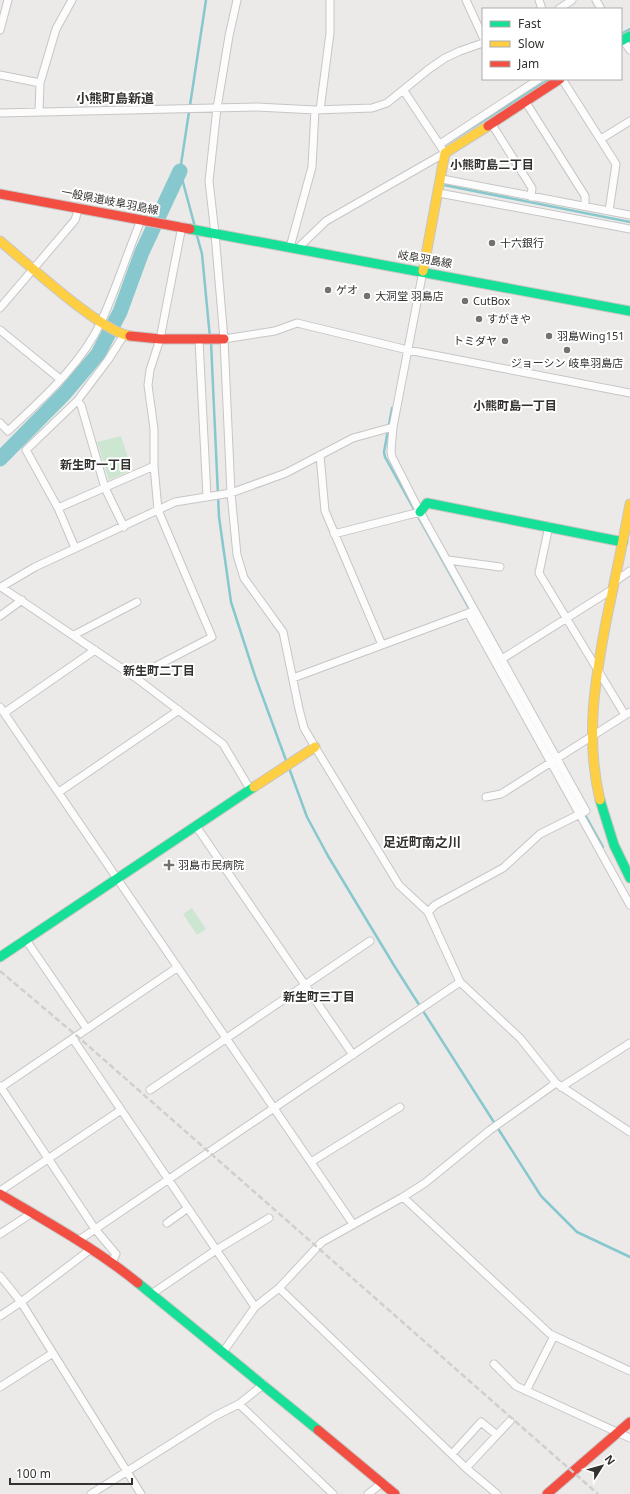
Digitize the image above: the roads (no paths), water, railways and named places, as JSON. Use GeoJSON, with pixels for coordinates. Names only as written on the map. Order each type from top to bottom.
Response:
{"type":"FeatureCollection","features":[{"type":"Feature","properties":{"kind":"street"},"geometry":{"type":"LineString","coordinates":[[0,30],[8,0]]}},
{"type":"Feature","properties":{"kind":"street"},"geometry":{"type":"LineString","coordinates":[[39,112],[40,83],[56,29],[72,0]]}},
{"type":"Feature","properties":{"kind":"street"},"geometry":{"type":"LineString","coordinates":[[237,0],[229,36],[217,108],[208,181],[211,233],[222,339],[228,494],[236,556],[244,578],[283,632],[304,728],[399,885],[428,912],[460,982],[520,1038],[558,1086],[630,1132]]}},
{"type":"Feature","properties":{"kind":"street"},"geometry":{"type":"LineString","coordinates":[[293,248],[312,167],[317,110],[330,33],[330,0]]}},
{"type":"Feature","properties":{"kind":"street"},"geometry":{"type":"LineString","coordinates":[[560,8],[572,0]]}},
{"type":"Feature","properties":{"kind":"street"},"geometry":{"type":"LineString","coordinates":[[467,1],[482,35]]}},
{"type":"Feature","properties":{"kind":"street"},"geometry":{"type":"LineString","coordinates":[[623,40],[630,50]]}},
{"type":"Feature","properties":{"kind":"street"},"geometry":{"type":"LineString","coordinates":[[0,113],[257,107],[317,110],[372,108],[387,103],[445,58],[482,43]]}},
{"type":"Feature","properties":{"kind":"street"},"geometry":{"type":"LineString","coordinates":[[0,75],[40,83]]}},
{"type":"Feature","properties":{"kind":"street"},"geometry":{"type":"LineString","coordinates":[[440,144],[502,109],[538,80]]}},
{"type":"Feature","properties":{"kind":"street"},"geometry":{"type":"LineString","coordinates":[[293,248],[326,221],[445,153],[491,122],[502,109],[525,101],[559,80]]}},
{"type":"Feature","properties":{"kind":"street"},"geometry":{"type":"LineString","coordinates":[[562,80],[616,164],[608,211]]}},
{"type":"Feature","properties":{"kind":"street"},"geometry":{"type":"LineString","coordinates":[[404,91],[445,153],[442,179],[393,427],[392,457],[420,512],[448,560],[471,612],[554,761]]}},
{"type":"Feature","properties":{"kind":"street"},"geometry":{"type":"LineString","coordinates":[[525,101],[585,196],[585,206]]}},
{"type":"Feature","properties":{"kind":"street"},"geometry":{"type":"LineString","coordinates":[[601,139],[630,121]]}},
{"type":"Feature","properties":{"kind":"street"},"geometry":{"type":"LineString","coordinates":[[491,122],[532,188],[531,197]]}},
{"type":"Feature","properties":{"kind":"street"},"geometry":{"type":"LineString","coordinates":[[442,179],[630,215]]}},
{"type":"Feature","properties":{"kind":"street"},"geometry":{"type":"LineString","coordinates":[[439,193],[630,229]]}},
{"type":"Feature","properties":{"kind":"street","name":"一般県道岐阜羽島線"},"geometry":{"type":"LineString","coordinates":[[0,194],[79,207],[211,233]]}},
{"type":"Feature","properties":{"kind":"street"},"geometry":{"type":"LineString","coordinates":[[0,308],[75,220],[79,207]]}},
{"type":"Feature","properties":{"kind":"street"},"geometry":{"type":"LineString","coordinates":[[0,423],[8,431],[48,394],[103,324],[144,221]]}},
{"type":"Feature","properties":{"kind":"street"},"geometry":{"type":"LineString","coordinates":[[136,678],[212,637],[158,510],[154,466],[154,429],[148,385],[150,370],[160,339],[184,227]]}},
{"type":"Feature","properties":{"kind":"street","name":"岐阜羽島線"},"geometry":{"type":"LineString","coordinates":[[211,233],[423,271],[630,311]]}},
{"type":"Feature","properties":{"kind":"street"},"geometry":{"type":"LineString","coordinates":[[0,241],[103,324],[122,334],[160,339],[222,339],[275,331],[297,322],[408,350],[630,393]]}},
{"type":"Feature","properties":{"kind":"street"},"geometry":{"type":"LineString","coordinates":[[0,330],[60,379]]}},
{"type":"Feature","properties":{"kind":"street"},"geometry":{"type":"LineString","coordinates":[[75,548],[58,508],[26,450],[77,401],[108,360],[122,334]]}},
{"type":"Feature","properties":{"kind":"street"},"geometry":{"type":"LineString","coordinates":[[202,340],[209,496]]}},
{"type":"Feature","properties":{"kind":"street"},"geometry":{"type":"LineString","coordinates":[[77,401],[82,405],[106,488],[124,527]]}},
{"type":"Feature","properties":{"kind":"street"},"geometry":{"type":"LineString","coordinates":[[250,789],[223,744],[136,678],[1,587],[75,548],[124,527],[175,502],[228,494],[286,473],[353,438],[393,427]]}},
{"type":"Feature","properties":{"kind":"street"},"geometry":{"type":"LineString","coordinates":[[320,455],[325,511],[382,645]]}},
{"type":"Feature","properties":{"kind":"street"},"geometry":{"type":"LineString","coordinates":[[58,508],[154,466]]}},
{"type":"Feature","properties":{"kind":"street"},"geometry":{"type":"LineString","coordinates":[[334,534],[420,512],[427,503],[623,542]]}},
{"type":"Feature","properties":{"kind":"street"},"geometry":{"type":"LineString","coordinates":[[630,504],[613,585],[598,669],[591,736],[597,786],[605,818],[618,856],[630,878]]}},
{"type":"Feature","properties":{"kind":"street"},"geometry":{"type":"LineString","coordinates":[[486,797],[501,794],[628,713],[598,669],[539,573],[548,526]]}},
{"type":"Feature","properties":{"kind":"street"},"geometry":{"type":"LineString","coordinates":[[448,560],[500,567]]}},
{"type":"Feature","properties":{"kind":"street"},"geometry":{"type":"LineString","coordinates":[[502,659],[567,619],[630,571]]}},
{"type":"Feature","properties":{"kind":"street"},"geometry":{"type":"LineString","coordinates":[[0,616],[22,600]]}},
{"type":"Feature","properties":{"kind":"street"},"geometry":{"type":"LineString","coordinates":[[74,635],[137,602]]}},
{"type":"Feature","properties":{"kind":"street"},"geometry":{"type":"LineString","coordinates":[[293,678],[471,612]]}},
{"type":"Feature","properties":{"kind":"street"},"geometry":{"type":"LineString","coordinates":[[471,612],[502,659],[580,815],[630,905]]}},
{"type":"Feature","properties":{"kind":"street"},"geometry":{"type":"LineString","coordinates":[[95,650],[2,710],[353,1224]]}},
{"type":"Feature","properties":{"kind":"street"},"geometry":{"type":"LineString","coordinates":[[59,792],[179,710]]}},
{"type":"Feature","properties":{"kind":"street"},"geometry":{"type":"LineString","coordinates":[[0,957],[315,747]]}},
{"type":"Feature","properties":{"kind":"street"},"geometry":{"type":"LineString","coordinates":[[428,912],[435,905],[504,868],[540,834],[580,815]]}},
{"type":"Feature","properties":{"kind":"street"},"geometry":{"type":"LineString","coordinates":[[196,826],[353,1055]]}},
{"type":"Feature","properties":{"kind":"street"},"geometry":{"type":"LineString","coordinates":[[26,940],[87,1029]]}},
{"type":"Feature","properties":{"kind":"street"},"geometry":{"type":"LineString","coordinates":[[150,1090],[226,1037],[370,941]]}},
{"type":"Feature","properties":{"kind":"street"},"geometry":{"type":"LineString","coordinates":[[112,1262],[116,1254],[95,1229],[0,1088],[178,967]]}},
{"type":"Feature","properties":{"kind":"street"},"geometry":{"type":"LineString","coordinates":[[79,1240],[460,982]]}},
{"type":"Feature","properties":{"kind":"street"},"geometry":{"type":"LineString","coordinates":[[73,1039],[255,1307]]}},
{"type":"Feature","properties":{"kind":"street"},"geometry":{"type":"LineString","coordinates":[[224,1352],[255,1307],[279,1288],[322,1242],[424,1183],[504,1119],[630,1043]]}},
{"type":"Feature","properties":{"kind":"street"},"geometry":{"type":"LineString","coordinates":[[311,1162],[400,1106]]}},
{"type":"Feature","properties":{"kind":"street"},"geometry":{"type":"LineString","coordinates":[[0,1191],[121,1110]]}},
{"type":"Feature","properties":{"kind":"street"},"geometry":{"type":"LineString","coordinates":[[0,1194],[79,1240],[112,1262],[264,1384],[395,1494]]}},
{"type":"Feature","properties":{"kind":"street"},"geometry":{"type":"LineString","coordinates":[[402,1197],[518,1305],[554,1336],[630,1371]]}},
{"type":"Feature","properties":{"kind":"street"},"geometry":{"type":"LineString","coordinates":[[168,1223],[188,1208]]}},
{"type":"Feature","properties":{"kind":"street"},"geometry":{"type":"LineString","coordinates":[[0,1234],[32,1213]]}},
{"type":"Feature","properties":{"kind":"street"},"geometry":{"type":"LineString","coordinates":[[153,1294],[216,1250],[269,1218]]}},
{"type":"Feature","properties":{"kind":"street"},"geometry":{"type":"LineString","coordinates":[[0,1316],[21,1302],[91,1248]]}},
{"type":"Feature","properties":{"kind":"street"},"geometry":{"type":"LineString","coordinates":[[0,1276],[21,1302],[141,1494]]}},
{"type":"Feature","properties":{"kind":"street"},"geometry":{"type":"LineString","coordinates":[[279,1288],[466,1468],[497,1494]]}},
{"type":"Feature","properties":{"kind":"street"},"geometry":{"type":"LineString","coordinates":[[526,1391],[554,1336]]}},
{"type":"Feature","properties":{"kind":"street"},"geometry":{"type":"LineString","coordinates":[[0,1386],[53,1353]]}},
{"type":"Feature","properties":{"kind":"street"},"geometry":{"type":"LineString","coordinates":[[494,1364],[516,1386],[630,1438]]}},
{"type":"Feature","properties":{"kind":"street"},"geometry":{"type":"LineString","coordinates":[[92,1494],[215,1416],[239,1404],[264,1384]]}},
{"type":"Feature","properties":{"kind":"street"},"geometry":{"type":"LineString","coordinates":[[239,1404],[333,1494]]}},
{"type":"Feature","properties":{"kind":"street"},"geometry":{"type":"LineString","coordinates":[[466,1468],[510,1421]]}},
{"type":"Feature","properties":{"kind":"street"},"geometry":{"type":"LineString","coordinates":[[452,1454],[481,1422],[497,1435]]}},
{"type":"Feature","properties":{"kind":"street"},"geometry":{"type":"LineString","coordinates":[[548,1494],[630,1422]]}},
{"type":"Feature","properties":{"kind":"street"},"geometry":{"type":"LineString","coordinates":[[368,1494],[382,1483]]}},
{"type":"Feature","properties":{"kind":"waterway"},"geometry":{"type":"LineString","coordinates":[[195,227],[180,171],[206,0]]}},
{"type":"Feature","properties":{"kind":"waterway"},"geometry":{"type":"LineString","coordinates":[[622,33],[630,29]]}},
{"type":"Feature","properties":{"kind":"waterway"},"geometry":{"type":"LineString","coordinates":[[449,142],[548,80]]}},
{"type":"Feature","properties":{"kind":"waterway"},"geometry":{"type":"LineString","coordinates":[[0,459],[65,393],[98,354],[120,312],[142,252],[180,171]]}},
{"type":"Feature","properties":{"kind":"waterway"},"geometry":{"type":"LineString","coordinates":[[444,185],[630,222]]}},
{"type":"Feature","properties":{"kind":"waterway"},"geometry":{"type":"LineString","coordinates":[[196,232],[202,254],[210,338]]}},
{"type":"Feature","properties":{"kind":"waterway"},"geometry":{"type":"LineString","coordinates":[[211,342],[219,517],[231,602],[255,676],[287,763]]}},
{"type":"Feature","properties":{"kind":"waterway"},"geometry":{"type":"LineString","coordinates":[[392,408],[384,452],[385,457],[470,610]]}},
{"type":"Feature","properties":{"kind":"waterway"},"geometry":{"type":"LineString","coordinates":[[289,768],[307,817],[328,856],[395,967],[541,1196],[577,1232],[630,1257]]}},
{"type":"Feature","properties":{"kind":"waterway"},"geometry":{"type":"LineString","coordinates":[[584,813],[603,847]]}},
{"type":"Feature","properties":{"kind":"railway"},"geometry":{"type":"LineString","coordinates":[[0,971],[77,1036],[598,1494]]}},
{"type":"Feature","properties":{"kind":"place","name":"十六銀行"},"geometry":{"type":"Point","coordinates":[492,243]}},
{"type":"Feature","properties":{"kind":"place","name":"ゲオ"},"geometry":{"type":"Point","coordinates":[328,290]}},
{"type":"Feature","properties":{"kind":"place","name":"大洞堂 羽島店"},"geometry":{"type":"Point","coordinates":[367,296]}},
{"type":"Feature","properties":{"kind":"place","name":"CutBox"},"geometry":{"type":"Point","coordinates":[465,301]}},
{"type":"Feature","properties":{"kind":"place","name":"すがきや"},"geometry":{"type":"Point","coordinates":[479,319]}},
{"type":"Feature","properties":{"kind":"place","name":"羽島Wing151"},"geometry":{"type":"Point","coordinates":[549,336]}},
{"type":"Feature","properties":{"kind":"place","name":"トミダヤ"},"geometry":{"type":"Point","coordinates":[505,341]}},
{"type":"Feature","properties":{"kind":"place","name":"ジョーシン 岐阜羽島店"},"geometry":{"type":"Point","coordinates":[567,350]}},
{"type":"Feature","properties":{"kind":"place","name":"羽島市民病院"},"geometry":{"type":"Point","coordinates":[169,865]}},
{"type":"Feature","properties":{"kind":"district","name":"小熊町島新道"},"geometry":{"type":"Point","coordinates":[115,98]}},
{"type":"Feature","properties":{"kind":"district","name":"小熊町島二丁目"},"geometry":{"type":"Point","coordinates":[492,165]}},
{"type":"Feature","properties":{"kind":"district","name":"小熊町島一丁目"},"geometry":{"type":"Point","coordinates":[515,406]}},
{"type":"Feature","properties":{"kind":"district","name":"新生町一丁目"},"geometry":{"type":"Point","coordinates":[96,465]}},
{"type":"Feature","properties":{"kind":"district","name":"新生町二丁目"},"geometry":{"type":"Point","coordinates":[159,671]}},
{"type":"Feature","properties":{"kind":"district","name":"足近町南之川"},"geometry":{"type":"Point","coordinates":[422,842]}},
{"type":"Feature","properties":{"kind":"district","name":"新生町三丁目"},"geometry":{"type":"Point","coordinates":[319,997]}}]}
